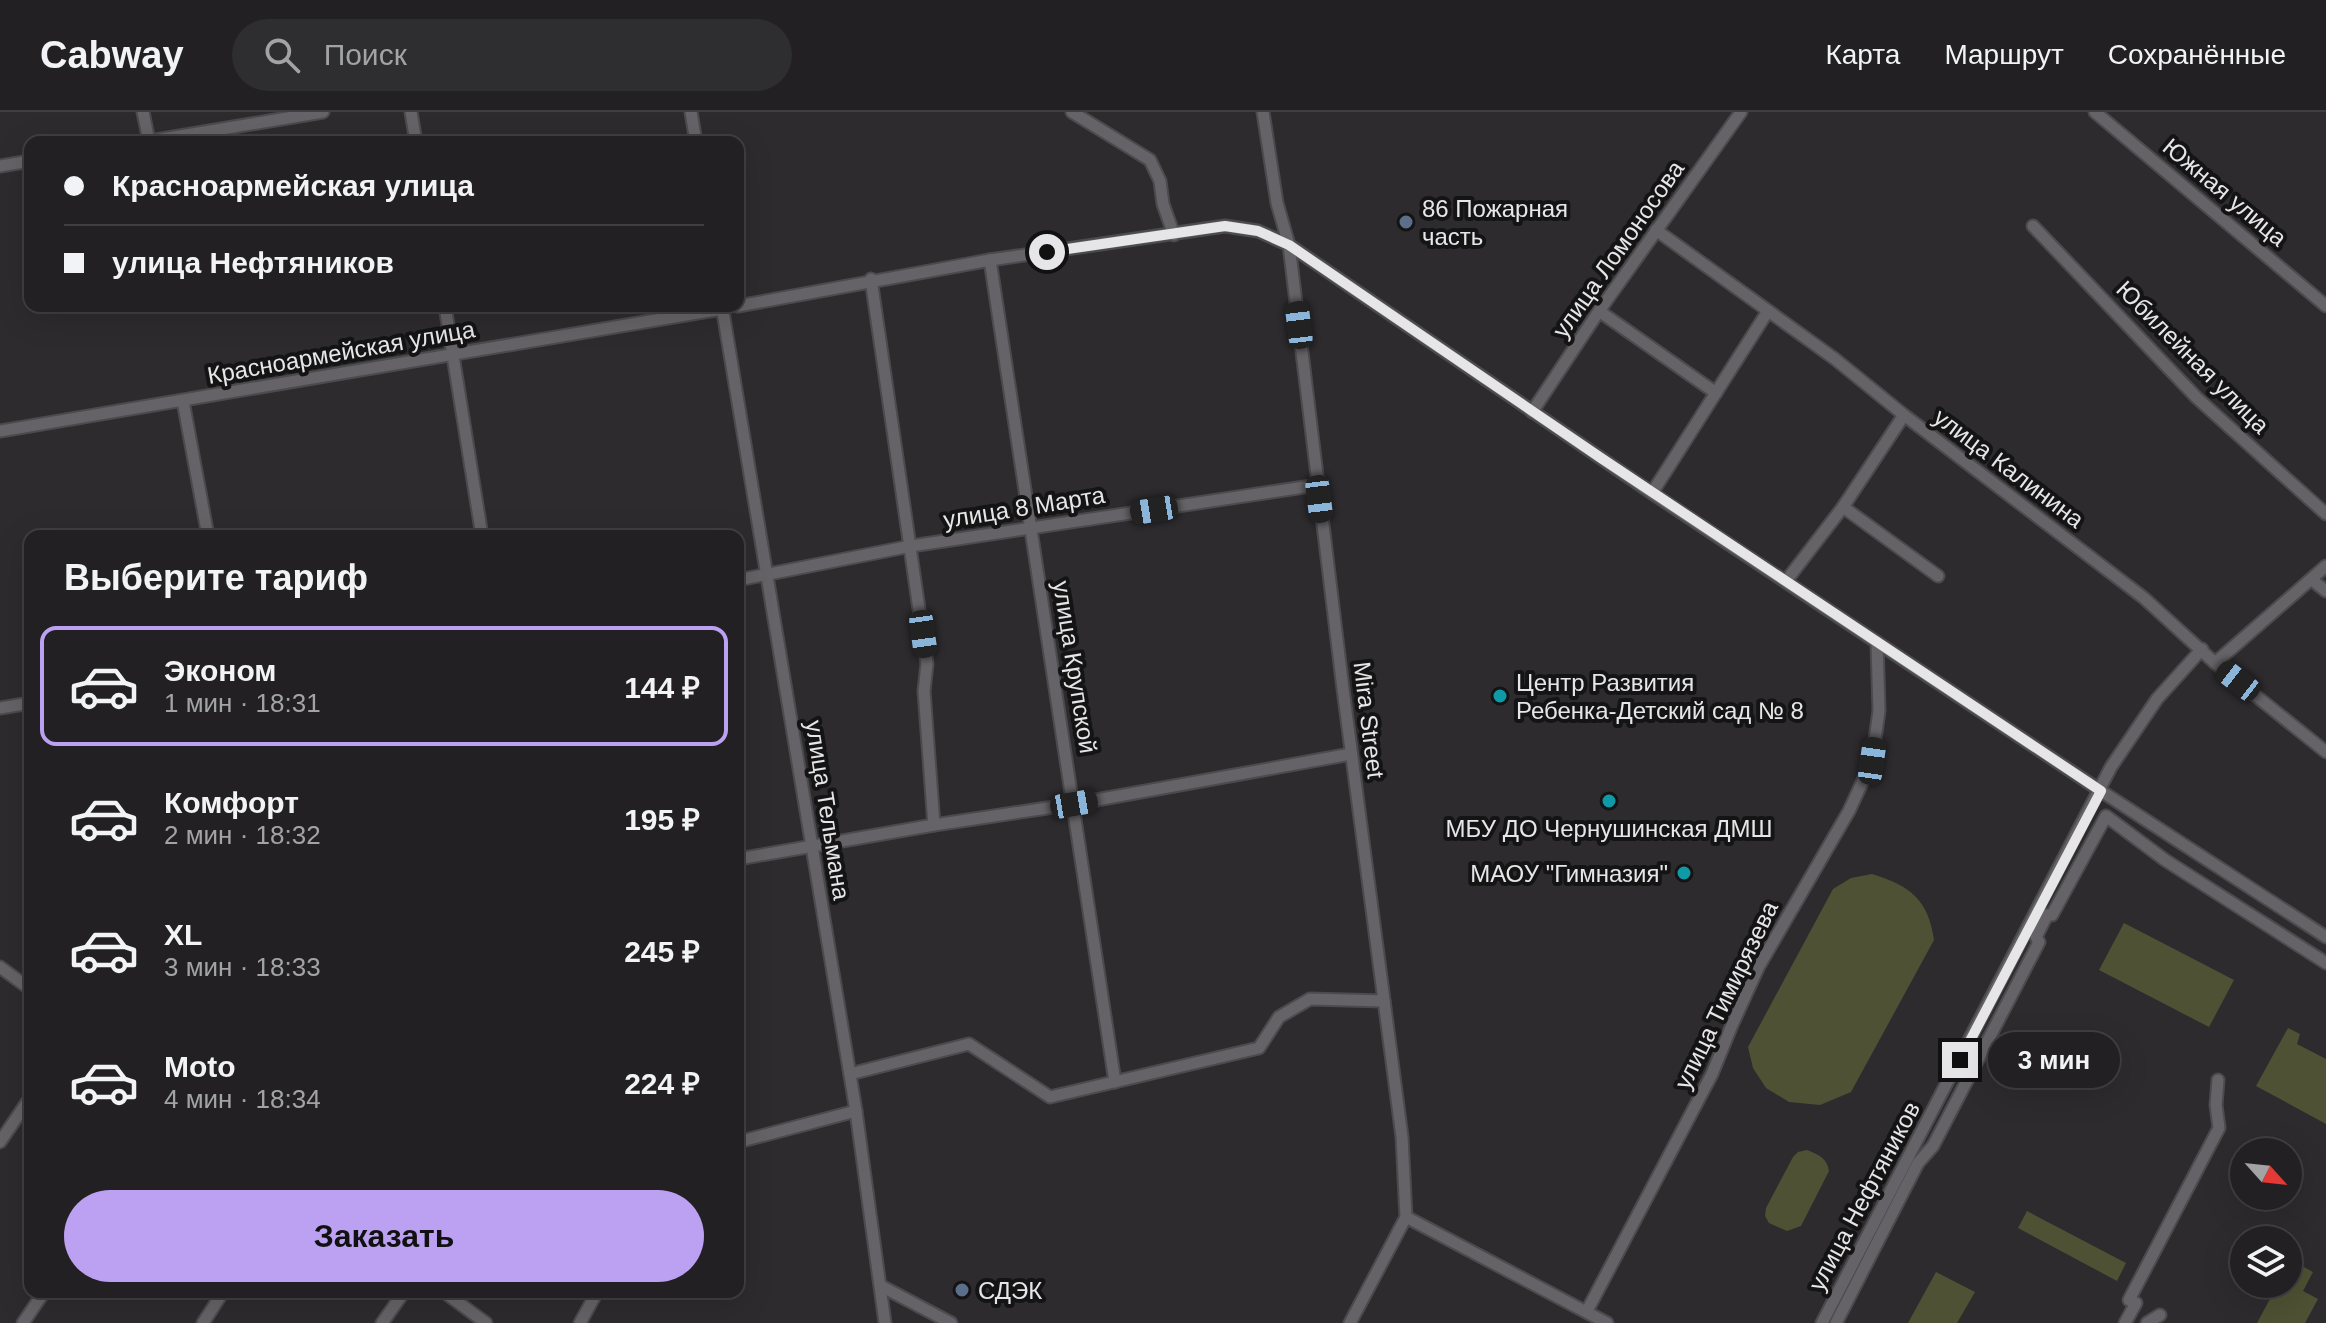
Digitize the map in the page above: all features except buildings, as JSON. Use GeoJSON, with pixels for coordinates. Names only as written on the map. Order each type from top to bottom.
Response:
{"type":"FeatureCollection","features":[{"type":"Feature","properties":{"kind":"street"},"geometry":{"type":"LineString","coordinates":[[143,112],[145,136]]}},
{"type":"Feature","properties":{"kind":"street"},"geometry":{"type":"LineString","coordinates":[[181,136],[323,112]]}},
{"type":"Feature","properties":{"kind":"street"},"geometry":{"type":"LineString","coordinates":[[411,112],[415,136]]}},
{"type":"Feature","properties":{"kind":"street"},"geometry":{"type":"LineString","coordinates":[[691,112],[695,136]]}},
{"type":"Feature","properties":{"kind":"street"},"geometry":{"type":"LineString","coordinates":[[1072,112],[1150,160],[1160,181],[1163,204],[1174,235]]}},
{"type":"Feature","properties":{"kind":"street","name":"Mira Street"},"geometry":{"type":"LineString","coordinates":[[1263,112],[1277,203],[1289,245],[1351,754],[1402,1137],[1406,1217]]}},
{"type":"Feature","properties":{"kind":"street","name":"улица Ломоносова"},"geometry":{"type":"LineString","coordinates":[[1532,412],[1599,311],[1741,112]]}},
{"type":"Feature","properties":{"kind":"street","name":"Южная улица"},"geometry":{"type":"LineString","coordinates":[[2095,112],[2326,306]]}},
{"type":"Feature","properties":{"kind":"street"},"geometry":{"type":"LineString","coordinates":[[0,166],[24,162]]}},
{"type":"Feature","properties":{"kind":"street","name":"Красноармейская улица"},"geometry":{"type":"LineString","coordinates":[[744,305],[871,279],[1225,226],[1258,231],[1289,245],[1652,493],[2326,937]]}},
{"type":"Feature","properties":{"kind":"street","name":"Юбилейная улица"},"geometry":{"type":"LineString","coordinates":[[2033,226],[2197,398],[2326,514]]}},
{"type":"Feature","properties":{"kind":"street","name":"улица Калинина"},"geometry":{"type":"LineString","coordinates":[[1656,230],[1835,359],[2144,598],[2215,663],[2326,752]]}},
{"type":"Feature","properties":{"kind":"street","name":"улица Крупской"},"geometry":{"type":"LineString","coordinates":[[990,260],[1115,1082]]}},
{"type":"Feature","properties":{"kind":"street"},"geometry":{"type":"LineString","coordinates":[[871,279],[927,664],[924,691],[934,825]]}},
{"type":"Feature","properties":{"kind":"street"},"geometry":{"type":"LineString","coordinates":[[1599,311],[1716,393]]}},
{"type":"Feature","properties":{"kind":"street"},"geometry":{"type":"LineString","coordinates":[[1652,493],[1768,311]]}},
{"type":"Feature","properties":{"kind":"street"},"geometry":{"type":"LineString","coordinates":[[446,312],[481,530]]}},
{"type":"Feature","properties":{"kind":"street","name":"Красноармейская улица"},"geometry":{"type":"LineString","coordinates":[[0,431],[453,356],[695,312]]}},
{"type":"Feature","properties":{"kind":"street","name":"улица Тельмана"},"geometry":{"type":"LineString","coordinates":[[723,312],[856,1111],[885,1323]]}},
{"type":"Feature","properties":{"kind":"street"},"geometry":{"type":"LineString","coordinates":[[183,401],[207,530]]}},
{"type":"Feature","properties":{"kind":"street"},"geometry":{"type":"LineString","coordinates":[[1786,581],[1843,507],[1904,415]]}},
{"type":"Feature","properties":{"kind":"street","name":"улица 8 Марта"},"geometry":{"type":"LineString","coordinates":[[744,579],[911,546],[1318,485]]}},
{"type":"Feature","properties":{"kind":"street"},"geometry":{"type":"LineString","coordinates":[[1843,507],[1938,576]]}},
{"type":"Feature","properties":{"kind":"street"},"geometry":{"type":"LineString","coordinates":[[2215,663],[2326,566]]}},
{"type":"Feature","properties":{"kind":"street"},"geometry":{"type":"LineString","coordinates":[[2312,580],[2326,591]]}},
{"type":"Feature","properties":{"kind":"street","name":"улица Тимирязева"},"geometry":{"type":"LineString","coordinates":[[1587,1311],[1712,1074],[1759,966],[1849,811],[1872,761],[1879,711],[1877,642]]}},
{"type":"Feature","properties":{"kind":"street","name":"улица Нефтяников"},"geometry":{"type":"LineString","coordinates":[[1822,1323],[2111,767],[2157,699],[2202,649]]}},
{"type":"Feature","properties":{"kind":"street"},"geometry":{"type":"LineString","coordinates":[[0,708],[24,704]]}},
{"type":"Feature","properties":{"kind":"street"},"geometry":{"type":"LineString","coordinates":[[744,858],[1074,804],[1351,754]]}},
{"type":"Feature","properties":{"kind":"street"},"geometry":{"type":"LineString","coordinates":[[1836,1323],[1918,1163],[1933,1146],[2032,956],[2039,942],[2036,937],[2047,915],[2052,915],[2106,816],[2165,860],[2326,963]]}},
{"type":"Feature","properties":{"kind":"street"},"geometry":{"type":"LineString","coordinates":[[0,967],[24,985]]}},
{"type":"Feature","properties":{"kind":"street"},"geometry":{"type":"LineString","coordinates":[[850,1074],[969,1044],[1050,1097],[1259,1048],[1279,1017],[1310,999],[1384,1001]]}},
{"type":"Feature","properties":{"kind":"street"},"geometry":{"type":"LineString","coordinates":[[2125,1323],[2219,1128],[2216,1113],[2218,1080]]}},
{"type":"Feature","properties":{"kind":"street"},"geometry":{"type":"LineString","coordinates":[[0,1142],[24,1107]]}},
{"type":"Feature","properties":{"kind":"street"},"geometry":{"type":"LineString","coordinates":[[744,1140],[856,1111]]}},
{"type":"Feature","properties":{"kind":"street"},"geometry":{"type":"LineString","coordinates":[[1350,1323],[1406,1217],[1607,1323]]}},
{"type":"Feature","properties":{"kind":"street"},"geometry":{"type":"LineString","coordinates":[[881,1286],[951,1323]]}},
{"type":"Feature","properties":{"kind":"street"},"geometry":{"type":"LineString","coordinates":[[23,1323],[40,1298]]}},
{"type":"Feature","properties":{"kind":"street"},"geometry":{"type":"LineString","coordinates":[[203,1323],[219,1298]]}},
{"type":"Feature","properties":{"kind":"street"},"geometry":{"type":"LineString","coordinates":[[382,1323],[400,1298]]}},
{"type":"Feature","properties":{"kind":"street"},"geometry":{"type":"LineString","coordinates":[[452,1298],[486,1323]]}},
{"type":"Feature","properties":{"kind":"street"},"geometry":{"type":"LineString","coordinates":[[580,1323],[594,1298]]}},
{"type":"Feature","properties":{"kind":"street"},"geometry":{"type":"LineString","coordinates":[[2147,1323],[2160,1315]]}},
{"type":"Feature","properties":{"kind":"green space"},"geometry":{"type":"Polygon","coordinates":[[[1872,874],[1907,889],[1915,896],[1927,914],[1934,940],[1851,1092],[1820,1105],[1789,1102],[1766,1088],[1753,1068],[1748,1047],[1833,889],[1851,878],[1872,874]]]}},
{"type":"Feature","properties":{"kind":"green space"},"geometry":{"type":"Polygon","coordinates":[[[2124,923],[2234,980],[2209,1027],[2099,970],[2124,923]]]}},
{"type":"Feature","properties":{"kind":"green space"},"geometry":{"type":"Polygon","coordinates":[[[2288,1028],[2300,1034],[2297,1044],[2326,1059],[2326,1124],[2256,1086],[2288,1028]]]}},
{"type":"Feature","properties":{"kind":"green space"},"geometry":{"type":"Polygon","coordinates":[[[1807,1150],[1822,1158],[1829,1171],[1801,1226],[1787,1231],[1769,1223],[1765,1216],[1766,1208],[1793,1157],[1807,1150]]]}},
{"type":"Feature","properties":{"kind":"green space"},"geometry":{"type":"Polygon","coordinates":[[[2027,1211],[2126,1263],[2117,1281],[2018,1228],[2027,1211]]]}},
{"type":"Feature","properties":{"kind":"green space"},"geometry":{"type":"Polygon","coordinates":[[[2302,1266],[2313,1272],[2303,1291],[2318,1299],[2305,1323],[2257,1323],[2270,1298],[2302,1298],[2302,1266]]]}},
{"type":"Feature","properties":{"kind":"green space"},"geometry":{"type":"Polygon","coordinates":[[[1936,1272],[1975,1292],[1957,1323],[1908,1323],[1936,1272]]]}},
{"type":"Feature","properties":{"kind":"place","name":"86 Пожарная часть"},"geometry":{"type":"Point","coordinates":[1406,222]}},
{"type":"Feature","properties":{"kind":"place","name":"Центр Развития Ребенка-Детский сад № 8"},"geometry":{"type":"Point","coordinates":[1500,696]}},
{"type":"Feature","properties":{"kind":"place","name":"МБУ ДО Чернушинская ДМШ"},"geometry":{"type":"Point","coordinates":[1609,801]}},
{"type":"Feature","properties":{"kind":"place","name":"МАОУ \"Гимназия\""},"geometry":{"type":"Point","coordinates":[1684,873]}},
{"type":"Feature","properties":{"kind":"place","name":"СДЭК"},"geometry":{"type":"Point","coordinates":[962,1290]}},
{"type":"Feature","properties":{"kind":"route"},"geometry":{"type":"LineString","coordinates":[[1047,252],[1225,226],[1258,231],[1289,245],[1532,412],[2101,791],[1960,1060]]}}]}
